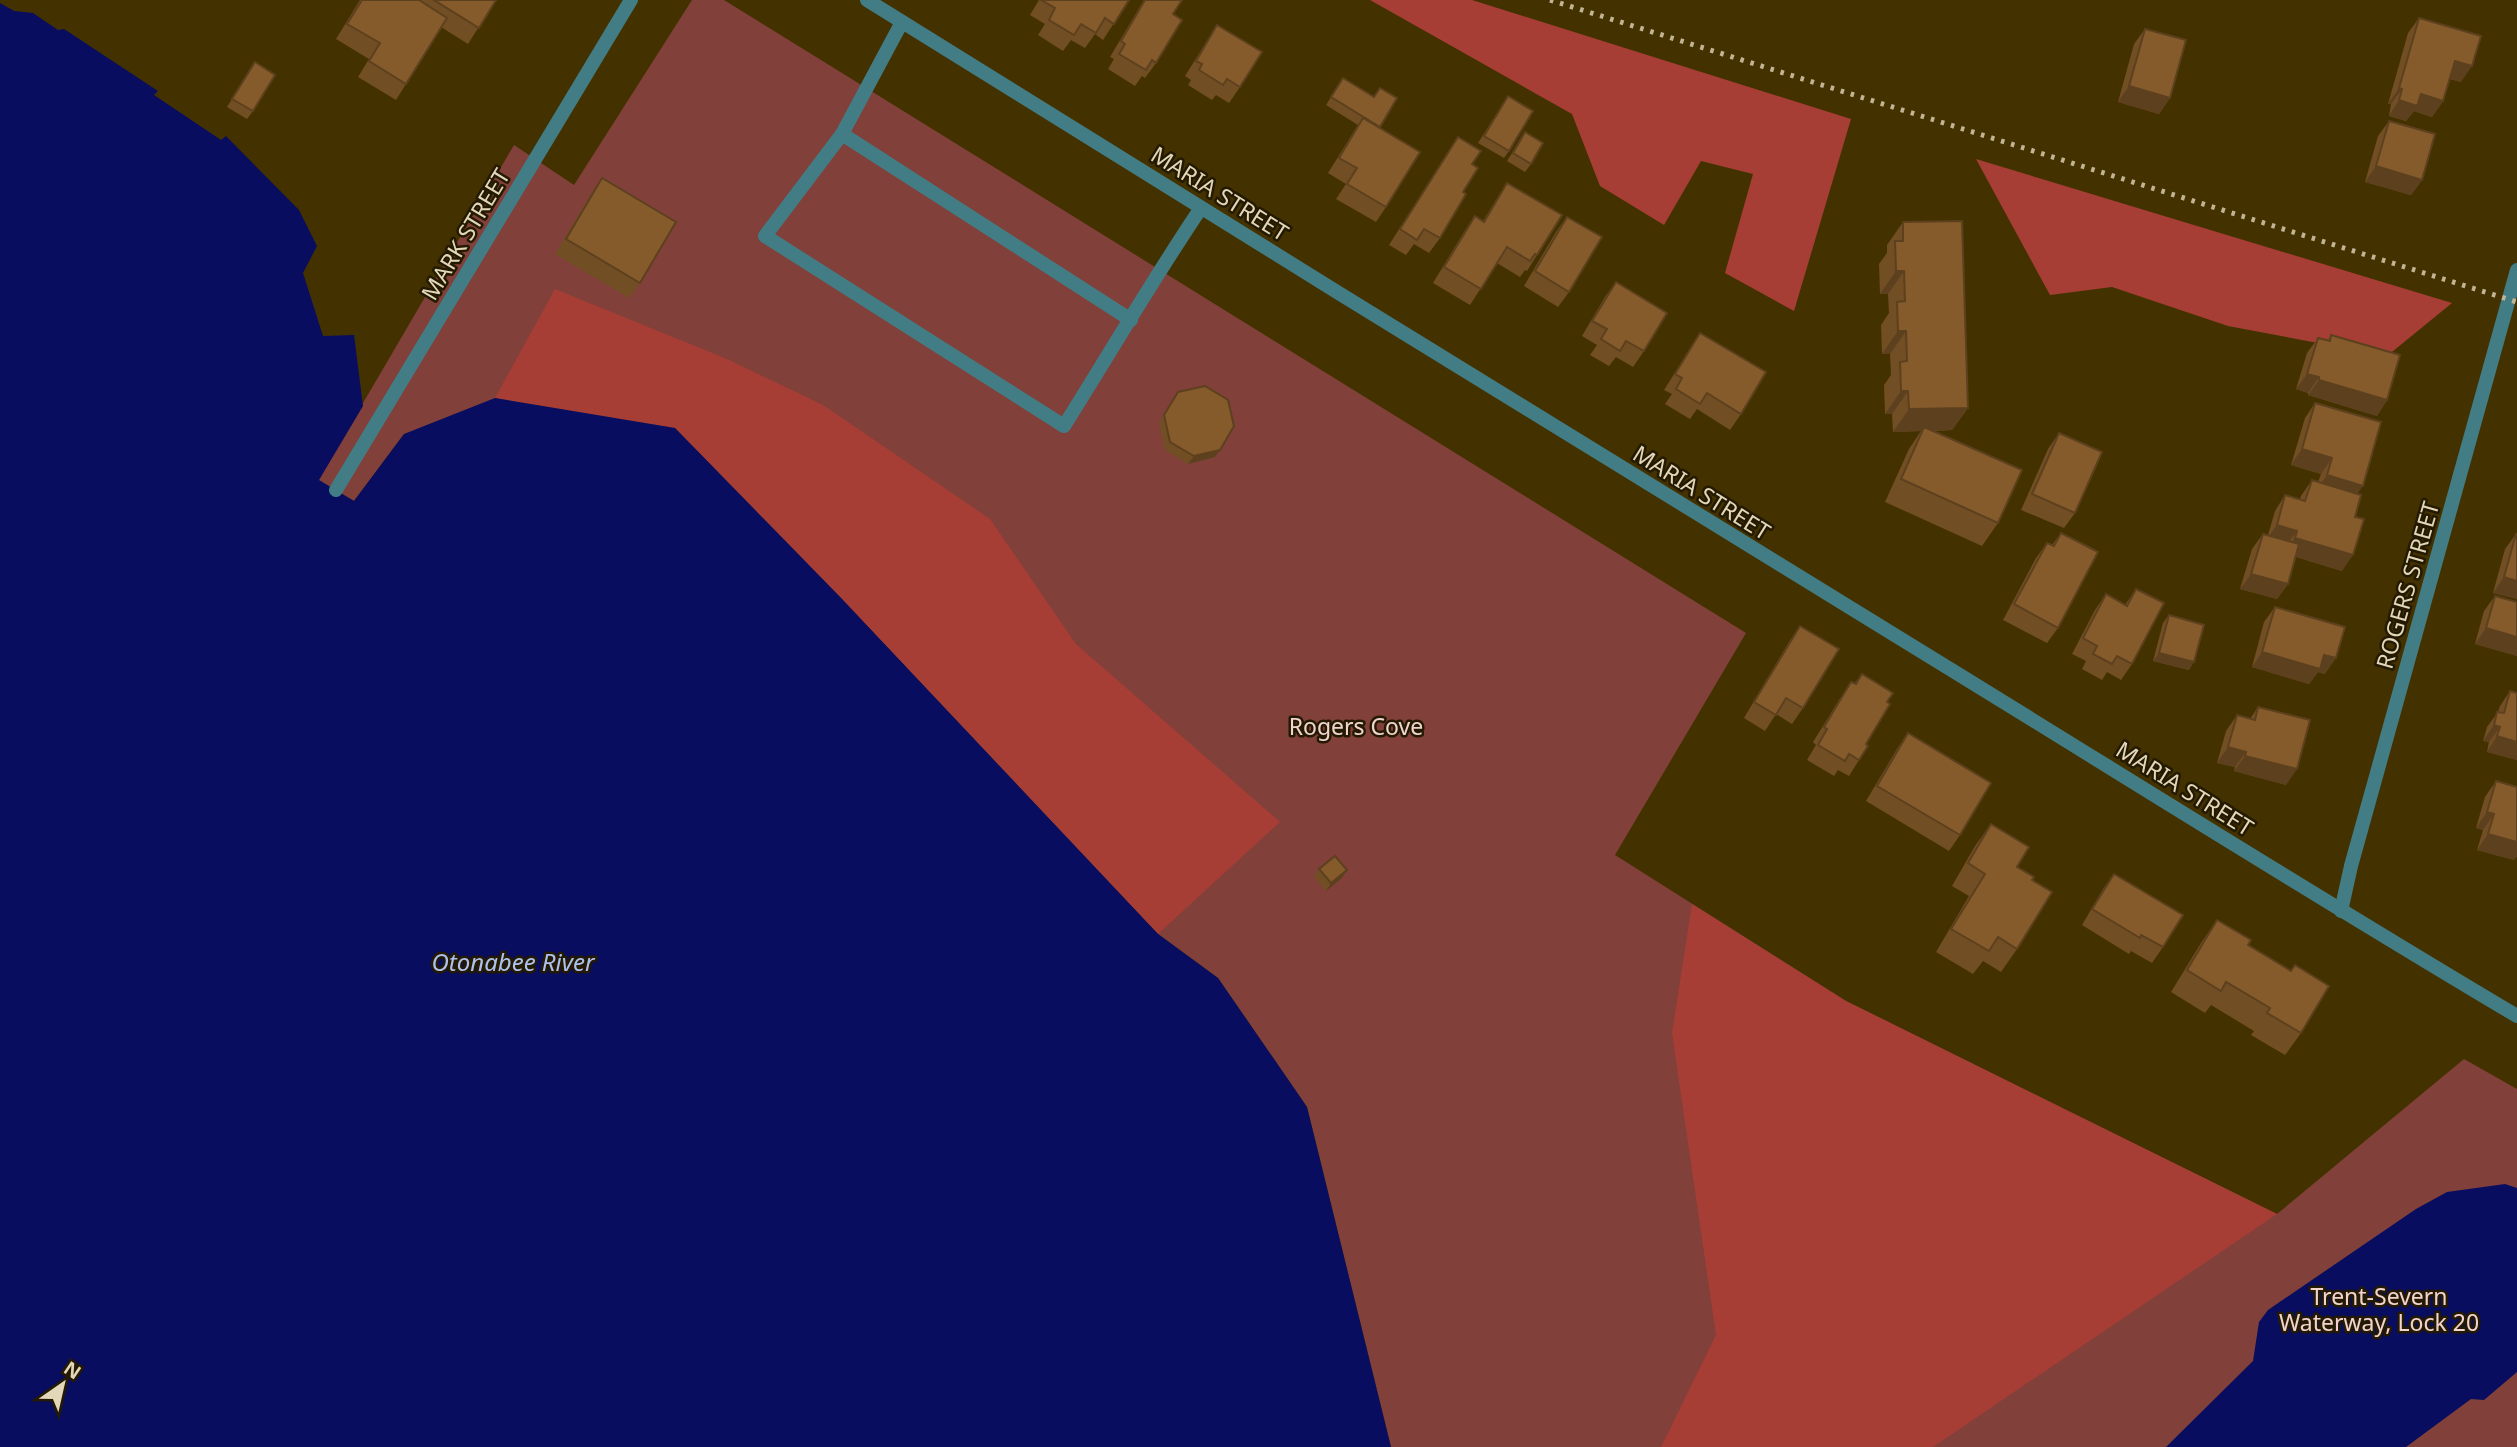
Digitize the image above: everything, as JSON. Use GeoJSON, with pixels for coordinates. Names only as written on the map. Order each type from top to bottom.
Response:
{"type":"FeatureCollection","features":[{"type":"Feature","properties":{"kind":"street","name":"MARK STREET"},"geometry":{"type":"LineString","coordinates":[[336,490],[631,0]]}},
{"type":"Feature","properties":{"kind":"street","name":"MARIA STREET"},"geometry":{"type":"LineString","coordinates":[[867,0],[1731,537],[2517,1016]]}},
{"type":"Feature","properties":{"kind":"street"},"geometry":{"type":"LineString","coordinates":[[902,22],[842,134],[765,236],[1064,426],[1131,320],[1162,265],[1201,208]]}},
{"type":"Feature","properties":{"kind":"street"},"geometry":{"type":"LineString","coordinates":[[842,134],[1131,320]]}},
{"type":"Feature","properties":{"kind":"street","name":"ROGERS STREET"},"geometry":{"type":"LineString","coordinates":[[2341,911],[2355,852],[2517,271]]}},
{"type":"Feature","properties":{"kind":"green space","name":"Rogers Cove"},"geometry":{"type":"Polygon","coordinates":[[[692,0],[724,0],[1746,633],[1615,855],[1846,1001],[2277,1214],[2464,1059],[2517,1089],[2517,1447],[1391,1447],[1307,1107],[1218,978],[1158,934],[842,599],[675,428],[404,434],[354,501],[318,480],[514,145],[574,185],[692,0]]]}},
{"type":"Feature","properties":{"kind":"shaded area"},"geometry":{"type":"Polygon","coordinates":[[[1370,0],[1472,0],[1851,119],[1794,311],[1725,273],[1753,174],[1701,161],[1664,225],[1600,186],[1572,114],[1370,0]]]}},
{"type":"Feature","properties":{"kind":"shaded area"},"geometry":{"type":"Polygon","coordinates":[[[1976,159],[2452,303],[2387,356],[2228,326],[2112,287],[2050,295],[1976,159]]]}},
{"type":"Feature","properties":{"kind":"shaded area"},"geometry":{"type":"Polygon","coordinates":[[[555,289],[727,359],[823,405],[990,519],[1076,644],[1280,822],[1158,934],[842,599],[675,428],[495,398],[555,289]]]}},
{"type":"Feature","properties":{"kind":"shaded area"},"geometry":{"type":"Polygon","coordinates":[[[1692,904],[1846,1001],[2277,1214],[1933,1447],[1661,1447],[1716,1335],[1672,1033],[1692,904]]]}},
{"type":"Feature","properties":{"kind":"water","name":"Otonabee River"},"geometry":{"type":"Polygon","coordinates":[[[0,3],[14,11],[33,13],[58,30],[64,29],[158,91],[154,95],[221,140],[226,136],[299,210],[317,246],[303,273],[323,336],[354,335],[363,406],[319,480],[354,501],[404,434],[495,398],[675,428],[842,599],[1158,934],[1218,978],[1307,1107],[1391,1447],[0,1447],[0,3]]]}},
{"type":"Feature","properties":{"kind":"water"},"geometry":{"type":"Polygon","coordinates":[[[2505,1184],[2517,1188],[2517,1372],[2484,1400],[2471,1399],[2406,1447],[2166,1447],[2253,1361],[2259,1322],[2268,1310],[2416,1209],[2447,1192],[2505,1184]]]}},
{"type":"Feature","properties":{"kind":"building"},"geometry":{"type":"Polygon","coordinates":[[[362,0],[419,0],[447,18],[406,84],[369,61],[380,43],[347,24],[362,0]]]}},
{"type":"Feature","properties":{"kind":"building"},"geometry":{"type":"Polygon","coordinates":[[[434,0],[496,0],[479,28],[434,0]]]}},
{"type":"Feature","properties":{"kind":"building"},"geometry":{"type":"Polygon","coordinates":[[[1041,0],[1129,0],[1114,24],[1105,18],[1096,33],[1081,24],[1074,35],[1049,20],[1055,8],[1041,0]]]}},
{"type":"Feature","properties":{"kind":"building"},"geometry":{"type":"Polygon","coordinates":[[[1145,0],[1182,0],[1173,14],[1182,20],[1156,63],[1152,60],[1146,70],[1119,54],[1125,44],[1121,41],[1145,0]]]}},
{"type":"Feature","properties":{"kind":"building"},"geometry":{"type":"Polygon","coordinates":[[[2419,18],[2481,36],[2472,66],[2455,61],[2443,101],[2421,94],[2417,106],[2399,100],[2402,89],[2399,88],[2419,18]]]}},
{"type":"Feature","properties":{"kind":"building"},"geometry":{"type":"Polygon","coordinates":[[[1217,25],[1262,52],[1240,87],[1227,79],[1223,85],[1199,70],[1202,64],[1196,61],[1217,25]]]}},
{"type":"Feature","properties":{"kind":"building"},"geometry":{"type":"Polygon","coordinates":[[[2145,29],[2186,40],[2170,98],[2129,86],[2145,29]]]}},
{"type":"Feature","properties":{"kind":"building"},"geometry":{"type":"Polygon","coordinates":[[[255,62],[275,75],[253,111],[232,99],[255,62]]]}},
{"type":"Feature","properties":{"kind":"building"},"geometry":{"type":"Polygon","coordinates":[[[1343,78],[1374,97],[1380,88],[1397,98],[1380,127],[1331,97],[1343,78]]]}},
{"type":"Feature","properties":{"kind":"building"},"geometry":{"type":"Polygon","coordinates":[[[1508,96],[1533,111],[1509,151],[1484,136],[1508,96]]]}},
{"type":"Feature","properties":{"kind":"building"},"geometry":{"type":"Polygon","coordinates":[[[1363,118],[1420,152],[1386,207],[1347,184],[1357,168],[1339,158],[1363,118]]]}},
{"type":"Feature","properties":{"kind":"building"},"geometry":{"type":"Polygon","coordinates":[[[2389,121],[2435,134],[2422,180],[2376,166],[2389,121]]]}},
{"type":"Feature","properties":{"kind":"building"},"geometry":{"type":"Polygon","coordinates":[[[1525,132],[1543,143],[1531,164],[1513,153],[1525,132]]]}},
{"type":"Feature","properties":{"kind":"building"},"geometry":{"type":"Polygon","coordinates":[[[1458,137],[1481,151],[1472,164],[1478,168],[1440,238],[1424,229],[1417,240],[1400,229],[1458,137]]]}},
{"type":"Feature","properties":{"kind":"building"},"geometry":{"type":"Polygon","coordinates":[[[602,178],[676,222],[640,283],[566,239],[602,178]]]}},
{"type":"Feature","properties":{"kind":"building"},"geometry":{"type":"Polygon","coordinates":[[[1507,183],[1562,215],[1537,255],[1530,261],[1507,247],[1481,289],[1444,267],[1475,216],[1484,222],[1507,183]]]}},
{"type":"Feature","properties":{"kind":"building"},"geometry":{"type":"Polygon","coordinates":[[[1567,217],[1602,237],[1569,292],[1535,271],[1567,217]]]}},
{"type":"Feature","properties":{"kind":"building"},"geometry":{"type":"Polygon","coordinates":[[[1962,221],[1968,408],[1909,409],[1908,391],[1901,391],[1900,362],[1907,361],[1906,331],[1898,331],[1897,302],[1905,301],[1904,271],[1896,271],[1895,241],[1903,241],[1903,222],[1962,221]]]}},
{"type":"Feature","properties":{"kind":"building"},"geometry":{"type":"Polygon","coordinates":[[[1616,282],[1667,313],[1644,351],[1626,341],[1620,351],[1601,339],[1607,329],[1592,321],[1616,282]]]}},
{"type":"Feature","properties":{"kind":"building"},"geometry":{"type":"Polygon","coordinates":[[[1700,333],[1766,372],[1741,414],[1707,393],[1700,404],[1676,389],[1682,378],[1675,374],[1700,333]]]}},
{"type":"Feature","properties":{"kind":"building"},"geometry":{"type":"Polygon","coordinates":[[[2331,335],[2400,355],[2387,400],[2307,374],[2318,338],[2330,341],[2331,335]]]}},
{"type":"Feature","properties":{"kind":"building"},"geometry":{"type":"Polygon","coordinates":[[[1205,386],[1228,400],[1234,426],[1220,450],[1194,456],[1170,442],[1164,415],[1178,392],[1205,386]]]}},
{"type":"Feature","properties":{"kind":"building"},"geometry":{"type":"Polygon","coordinates":[[[2315,403],[2381,422],[2363,486],[2327,475],[2332,458],[2302,449],[2315,403]]]}},
{"type":"Feature","properties":{"kind":"building"},"geometry":{"type":"Polygon","coordinates":[[[1924,427],[2022,470],[1998,523],[1901,479],[1924,427]]]}},
{"type":"Feature","properties":{"kind":"building"},"geometry":{"type":"Polygon","coordinates":[[[2059,433],[2102,452],[2075,513],[2032,494],[2059,433]]]}},
{"type":"Feature","properties":{"kind":"building"},"geometry":{"type":"Polygon","coordinates":[[[2312,480],[2361,495],[2355,517],[2364,519],[2353,555],[2295,538],[2297,531],[2277,525],[2285,495],[2305,501],[2312,480]]]}},
{"type":"Feature","properties":{"kind":"building"},"geometry":{"type":"Polygon","coordinates":[[[2061,533],[2098,552],[2058,628],[2014,604],[2047,543],[2054,546],[2061,533]]]}},
{"type":"Feature","properties":{"kind":"building"},"geometry":{"type":"Polygon","coordinates":[[[2263,534],[2299,544],[2288,584],[2251,574],[2263,534]]]}},
{"type":"Feature","properties":{"kind":"building"},"geometry":{"type":"Polygon","coordinates":[[[2517,534],[2517,581],[2504,577],[2517,534]]]}},
{"type":"Feature","properties":{"kind":"building"},"geometry":{"type":"Polygon","coordinates":[[[2136,589],[2164,603],[2132,664],[2117,656],[2112,664],[2093,654],[2097,646],[2083,638],[2106,594],[2127,606],[2136,589]]]}},
{"type":"Feature","properties":{"kind":"building"},"geometry":{"type":"Polygon","coordinates":[[[2495,596],[2517,602],[2517,637],[2486,628],[2495,596]]]}},
{"type":"Feature","properties":{"kind":"building"},"geometry":{"type":"Polygon","coordinates":[[[2275,607],[2345,627],[2336,658],[2324,655],[2320,669],[2262,652],[2275,607]]]}},
{"type":"Feature","properties":{"kind":"building"},"geometry":{"type":"Polygon","coordinates":[[[2169,615],[2204,625],[2194,662],[2159,653],[2169,615]]]}},
{"type":"Feature","properties":{"kind":"building"},"geometry":{"type":"Polygon","coordinates":[[[1800,626],[1839,649],[1803,708],[1786,698],[1776,715],[1754,702],[1800,626]]]}},
{"type":"Feature","properties":{"kind":"building"},"geometry":{"type":"Polygon","coordinates":[[[1862,674],[1893,693],[1887,702],[1890,704],[1859,760],[1849,754],[1845,761],[1818,745],[1827,729],[1824,727],[1851,682],[1856,684],[1862,674]]]}},
{"type":"Feature","properties":{"kind":"building"},"geometry":{"type":"Polygon","coordinates":[[[2510,691],[2517,693],[2517,742],[2497,736],[2500,727],[2494,725],[2497,712],[2504,713],[2510,691]]]}},
{"type":"Feature","properties":{"kind":"building"},"geometry":{"type":"Polygon","coordinates":[[[2258,707],[2310,720],[2297,769],[2245,756],[2246,752],[2228,747],[2237,715],[2255,720],[2258,707]]]}},
{"type":"Feature","properties":{"kind":"building"},"geometry":{"type":"Polygon","coordinates":[[[1908,733],[1991,783],[1960,835],[1877,786],[1908,733]]]}},
{"type":"Feature","properties":{"kind":"building"},"geometry":{"type":"Polygon","coordinates":[[[2496,781],[2517,787],[2517,842],[2488,834],[2494,814],[2487,812],[2496,781]]]}},
{"type":"Feature","properties":{"kind":"building"},"geometry":{"type":"Polygon","coordinates":[[[1991,824],[2029,847],[2017,867],[2052,892],[2017,949],[1998,937],[1989,951],[1951,929],[1985,874],[1968,863],[1991,824]]]}},
{"type":"Feature","properties":{"kind":"building"},"geometry":{"type":"Polygon","coordinates":[[[1335,856],[1347,870],[1331,883],[1319,869],[1335,856]]]}},
{"type":"Feature","properties":{"kind":"building"},"geometry":{"type":"Polygon","coordinates":[[[2114,874],[2183,915],[2163,947],[2141,935],[2140,938],[2092,909],[2114,874]]]}},
{"type":"Feature","properties":{"kind":"building"},"geometry":{"type":"Polygon","coordinates":[[[2217,920],[2251,940],[2248,945],[2291,971],[2295,965],[2329,986],[2301,1033],[2267,1013],[2270,1008],[2226,982],[2221,991],[2187,970],[2217,920]]]}},
{"type":"Feature","properties":{"kind":"railway"},"geometry":{"type":"LineString","coordinates":[[1550,0],[2517,302]]}},
{"type":"Feature","properties":{"kind":"park label","name":"Trent-Severn Waterway, Lock 20"},"geometry":{"type":"Point","coordinates":[2379,1309]}}]}
